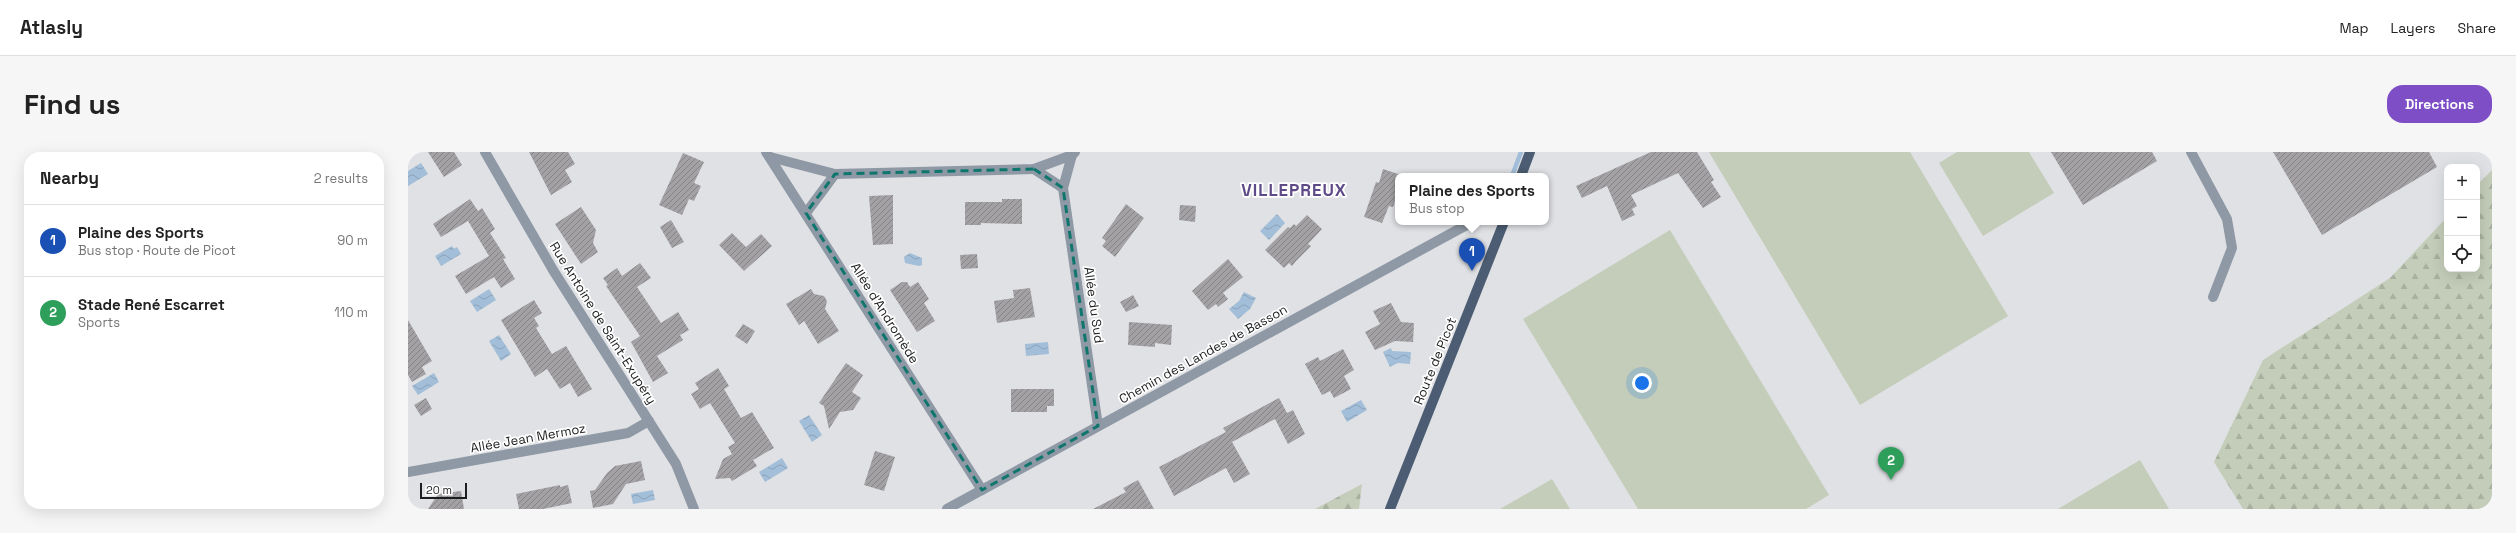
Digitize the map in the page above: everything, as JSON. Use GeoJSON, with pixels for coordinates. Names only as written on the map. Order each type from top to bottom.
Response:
{"type":"FeatureCollection","features":[{"type":"Feature","properties":{"kind":"main road"},"geometry":{"type":"LineString","coordinates":[[1522,173],[1530,152]]}},
{"type":"Feature","properties":{"kind":"main road","name":"Route de Picot"},"geometry":{"type":"LineString","coordinates":[[1390,509],[1503,225]]}},
{"type":"Feature","properties":{"kind":"street","name":"Rue Antoine de Saint-Exupéry"},"geometry":{"type":"LineString","coordinates":[[485,152],[553,270],[676,464],[694,509]]}},
{"type":"Feature","properties":{"kind":"street"},"geometry":{"type":"LineString","coordinates":[[2191,152],[2227,219],[2232,248],[2213,297]]}},
{"type":"Feature","properties":{"kind":"street"},"geometry":{"type":"LineString","coordinates":[[768,154],[835,174],[1034,169],[1073,154]]}},
{"type":"Feature","properties":{"kind":"street","name":"Allée d'Andromède"},"geometry":{"type":"LineString","coordinates":[[768,154],[982,490]]}},
{"type":"Feature","properties":{"kind":"street","name":"Allée du Sud"},"geometry":{"type":"LineString","coordinates":[[1073,154],[1063,188],[1098,426]]}},
{"type":"Feature","properties":{"kind":"street"},"geometry":{"type":"LineString","coordinates":[[1034,169],[1063,188]]}},
{"type":"Feature","properties":{"kind":"street"},"geometry":{"type":"LineString","coordinates":[[806,213],[835,174]]}},
{"type":"Feature","properties":{"kind":"street","name":"Chemin des Landes de Basson"},"geometry":{"type":"LineString","coordinates":[[947,509],[1466,225]]}},
{"type":"Feature","properties":{"kind":"street","name":"Allée Jean Mermoz"},"geometry":{"type":"LineString","coordinates":[[408,472],[628,433],[649,421]]}},
{"type":"Feature","properties":{"kind":"highlighted area"},"geometry":{"type":"Polygon","coordinates":[[[1034,169],[1063,188],[1098,426],[982,490],[806,213],[835,174],[1034,169]]]}},
{"type":"Feature","properties":{"kind":"green space"},"geometry":{"type":"Polygon","coordinates":[[[1709,152],[1910,152],[2008,316],[1860,405],[1709,152]]]}},
{"type":"Feature","properties":{"kind":"green space"},"geometry":{"type":"Polygon","coordinates":[[[1957,152],[2029,152],[2054,193],[1983,236],[1939,163],[1957,152]]]}},
{"type":"Feature","properties":{"kind":"green space"},"geometry":{"type":"Polygon","coordinates":[[[2492,170],[2492,509],[2243,509],[2214,462],[2263,360],[2390,278],[2444,220],[2444,272],[2480,272],[2480,182],[2492,170]]]}},
{"type":"Feature","properties":{"kind":"green space"},"geometry":{"type":"Polygon","coordinates":[[[1670,230],[1829,495],[1806,509],[1638,509],[1523,319],[1670,230]]]}},
{"type":"Feature","properties":{"kind":"green space"},"geometry":{"type":"Polygon","coordinates":[[[2140,460],[2169,509],[2058,509],[2140,460]]]}},
{"type":"Feature","properties":{"kind":"green space"},"geometry":{"type":"Polygon","coordinates":[[[1552,479],[1570,509],[1500,509],[1552,479]]]}},
{"type":"Feature","properties":{"kind":"green space"},"geometry":{"type":"Polygon","coordinates":[[[1362,484],[1359,509],[1315,509],[1362,484]]]}},
{"type":"Feature","properties":{"kind":"water"},"geometry":{"type":"Polygon","coordinates":[[[421,163],[428,174],[408,186],[408,171],[421,163]]]}},
{"type":"Feature","properties":{"kind":"water"},"geometry":{"type":"Polygon","coordinates":[[[1277,214],[1285,223],[1269,240],[1260,231],[1277,214]]]}},
{"type":"Feature","properties":{"kind":"water"},"geometry":{"type":"Polygon","coordinates":[[[452,246],[454,249],[457,247],[461,254],[441,266],[435,256],[452,246]]]}},
{"type":"Feature","properties":{"kind":"water"},"geometry":{"type":"Polygon","coordinates":[[[910,253],[922,258],[922,265],[919,266],[905,263],[904,257],[910,253]]]}},
{"type":"Feature","properties":{"kind":"water"},"geometry":{"type":"Polygon","coordinates":[[[489,289],[496,300],[477,312],[470,301],[489,289]]]}},
{"type":"Feature","properties":{"kind":"water"},"geometry":{"type":"Polygon","coordinates":[[[1244,292],[1256,298],[1250,309],[1238,319],[1229,309],[1239,301],[1244,292]]]}},
{"type":"Feature","properties":{"kind":"water"},"geometry":{"type":"Polygon","coordinates":[[[499,335],[511,354],[501,361],[489,341],[499,335]]]}},
{"type":"Feature","properties":{"kind":"water"},"geometry":{"type":"Polygon","coordinates":[[[1048,342],[1049,354],[1026,356],[1025,344],[1048,342]]]}},
{"type":"Feature","properties":{"kind":"water"},"geometry":{"type":"Polygon","coordinates":[[[1391,348],[1392,351],[1411,352],[1410,364],[1398,363],[1390,367],[1383,352],[1391,348]]]}},
{"type":"Feature","properties":{"kind":"water"},"geometry":{"type":"Polygon","coordinates":[[[434,373],[439,382],[418,395],[412,386],[434,373]]]}},
{"type":"Feature","properties":{"kind":"water"},"geometry":{"type":"Polygon","coordinates":[[[1361,400],[1367,410],[1347,422],[1341,411],[1361,400]]]}},
{"type":"Feature","properties":{"kind":"water"},"geometry":{"type":"Polygon","coordinates":[[[809,415],[822,435],[812,442],[799,421],[809,415]]]}},
{"type":"Feature","properties":{"kind":"water"},"geometry":{"type":"Polygon","coordinates":[[[782,458],[788,468],[765,482],[759,472],[782,458]]]}},
{"type":"Feature","properties":{"kind":"water"},"geometry":{"type":"Polygon","coordinates":[[[653,490],[655,500],[633,504],[631,494],[653,490]]]}},
{"type":"Feature","properties":{"kind":"building"},"geometry":{"type":"Polygon","coordinates":[[[428,152],[454,152],[462,165],[444,177],[428,152]]]}},
{"type":"Feature","properties":{"kind":"building"},"geometry":{"type":"Polygon","coordinates":[[[529,152],[568,152],[575,164],[565,170],[572,182],[551,195],[529,152]]]}},
{"type":"Feature","properties":{"kind":"building"},"geometry":{"type":"Polygon","coordinates":[[[1651,152],[1697,152],[1714,180],[1711,182],[1721,197],[1703,208],[1678,173],[1631,195],[1637,206],[1632,209],[1635,215],[1622,221],[1607,186],[1582,198],[1576,186],[1651,152]]]}},
{"type":"Feature","properties":{"kind":"building"},"geometry":{"type":"Polygon","coordinates":[[[2051,152],[2152,152],[2157,161],[2083,205],[2051,152]]]}},
{"type":"Feature","properties":{"kind":"building"},"geometry":{"type":"Polygon","coordinates":[[[2273,152],[2429,152],[2437,167],[2322,235],[2273,152]]]}},
{"type":"Feature","properties":{"kind":"building"},"geometry":{"type":"Polygon","coordinates":[[[683,153],[704,162],[694,183],[701,186],[694,201],[689,199],[682,215],[659,205],[683,153]]]}},
{"type":"Feature","properties":{"kind":"building"},"geometry":{"type":"Polygon","coordinates":[[[1383,169],[1395,173],[1395,201],[1393,207],[1389,206],[1382,223],[1364,217],[1376,182],[1379,183],[1383,169]]]}},
{"type":"Feature","properties":{"kind":"building"},"geometry":{"type":"Polygon","coordinates":[[[893,195],[893,244],[873,245],[869,196],[893,195]]]}},
{"type":"Feature","properties":{"kind":"building"},"geometry":{"type":"Polygon","coordinates":[[[470,199],[478,211],[482,208],[495,229],[490,233],[506,258],[503,259],[515,279],[501,288],[494,277],[466,294],[455,276],[489,256],[468,221],[441,237],[433,224],[470,199]]]}},
{"type":"Feature","properties":{"kind":"building"},"geometry":{"type":"Polygon","coordinates":[[[1002,199],[1022,199],[1022,224],[981,223],[981,225],[965,225],[965,202],[1002,202],[1002,199]]]}},
{"type":"Feature","properties":{"kind":"building"},"geometry":{"type":"Polygon","coordinates":[[[1126,204],[1144,218],[1115,257],[1102,246],[1106,241],[1102,238],[1126,204]]]}},
{"type":"Feature","properties":{"kind":"building"},"geometry":{"type":"Polygon","coordinates":[[[1180,205],[1196,206],[1195,222],[1179,220],[1180,205]]]}},
{"type":"Feature","properties":{"kind":"building"},"geometry":{"type":"Polygon","coordinates":[[[581,207],[596,230],[593,243],[598,252],[581,264],[555,224],[581,207]]]}},
{"type":"Feature","properties":{"kind":"building"},"geometry":{"type":"Polygon","coordinates":[[[1307,215],[1322,229],[1308,244],[1311,246],[1292,266],[1289,263],[1284,268],[1265,250],[1288,227],[1290,228],[1294,224],[1296,226],[1307,215]]]}},
{"type":"Feature","properties":{"kind":"building"},"geometry":{"type":"Polygon","coordinates":[[[671,220],[684,242],[672,248],[660,227],[671,220]]]}},
{"type":"Feature","properties":{"kind":"building"},"geometry":{"type":"Polygon","coordinates":[[[732,233],[746,247],[761,234],[772,246],[744,271],[719,245],[732,233]]]}},
{"type":"Feature","properties":{"kind":"building"},"geometry":{"type":"Polygon","coordinates":[[[977,254],[978,268],[961,269],[960,255],[977,254]]]}},
{"type":"Feature","properties":{"kind":"building"},"geometry":{"type":"Polygon","coordinates":[[[1228,259],[1243,277],[1223,293],[1228,299],[1218,307],[1216,304],[1208,310],[1192,291],[1228,259]]]}},
{"type":"Feature","properties":{"kind":"building"},"geometry":{"type":"Polygon","coordinates":[[[640,263],[651,278],[637,287],[661,323],[678,312],[689,330],[680,335],[683,340],[657,356],[668,373],[653,382],[631,342],[640,336],[606,286],[608,285],[603,278],[617,268],[622,276],[640,263]]]}},
{"type":"Feature","properties":{"kind":"building"},"geometry":{"type":"Polygon","coordinates":[[[902,282],[907,282],[910,287],[918,282],[929,299],[924,303],[935,321],[917,332],[890,290],[902,282]]]}},
{"type":"Feature","properties":{"kind":"building"},"geometry":{"type":"Polygon","coordinates":[[[1030,288],[1035,317],[997,323],[994,301],[1014,298],[1013,290],[1030,288]]]}},
{"type":"Feature","properties":{"kind":"building"},"geometry":{"type":"Polygon","coordinates":[[[811,289],[814,294],[824,296],[827,301],[825,309],[839,331],[818,344],[804,321],[799,325],[786,304],[811,289]]]}},
{"type":"Feature","properties":{"kind":"building"},"geometry":{"type":"Polygon","coordinates":[[[1133,295],[1139,306],[1126,312],[1120,302],[1133,295]]]}},
{"type":"Feature","properties":{"kind":"building"},"geometry":{"type":"Polygon","coordinates":[[[534,300],[542,313],[534,318],[539,326],[536,328],[552,354],[566,346],[592,389],[578,397],[570,383],[560,389],[547,369],[535,377],[501,320],[534,300]]]}},
{"type":"Feature","properties":{"kind":"building"},"geometry":{"type":"Polygon","coordinates":[[[1391,303],[1401,322],[1414,323],[1413,342],[1395,341],[1375,350],[1365,332],[1380,324],[1373,311],[1391,303]]]}},
{"type":"Feature","properties":{"kind":"building"},"geometry":{"type":"Polygon","coordinates":[[[408,320],[432,361],[422,367],[426,374],[412,382],[408,375],[408,320]]]}},
{"type":"Feature","properties":{"kind":"building"},"geometry":{"type":"Polygon","coordinates":[[[1129,322],[1172,325],[1171,345],[1155,343],[1155,347],[1128,345],[1129,322]]]}},
{"type":"Feature","properties":{"kind":"building"},"geometry":{"type":"Polygon","coordinates":[[[743,324],[755,331],[747,344],[735,336],[743,324]]]}},
{"type":"Feature","properties":{"kind":"building"},"geometry":{"type":"Polygon","coordinates":[[[1343,349],[1354,370],[1344,376],[1351,389],[1334,398],[1330,391],[1322,395],[1305,364],[1318,357],[1320,361],[1343,349]]]}},
{"type":"Feature","properties":{"kind":"building"},"geometry":{"type":"Polygon","coordinates":[[[846,363],[863,375],[852,392],[861,398],[853,410],[840,412],[829,429],[824,406],[819,403],[846,363]]]}},
{"type":"Feature","properties":{"kind":"building"},"geometry":{"type":"Polygon","coordinates":[[[718,368],[729,386],[724,389],[741,418],[752,412],[774,448],[753,460],[757,466],[732,481],[730,478],[715,479],[723,459],[732,454],[728,447],[735,443],[710,403],[700,409],[691,394],[699,389],[695,383],[718,368]]]}},
{"type":"Feature","properties":{"kind":"building"},"geometry":{"type":"Polygon","coordinates":[[[1011,389],[1054,389],[1054,406],[1047,406],[1047,412],[1011,412],[1011,389]]]}},
{"type":"Feature","properties":{"kind":"building"},"geometry":{"type":"Polygon","coordinates":[[[426,398],[432,409],[421,416],[414,405],[426,398]]]}},
{"type":"Feature","properties":{"kind":"building"},"geometry":{"type":"Polygon","coordinates":[[[1279,398],[1287,413],[1293,410],[1305,434],[1288,444],[1275,419],[1232,442],[1250,474],[1234,483],[1226,468],[1174,496],[1159,467],[1226,432],[1223,428],[1279,398]]]}},
{"type":"Feature","properties":{"kind":"building"},"geometry":{"type":"Polygon","coordinates":[[[875,451],[895,457],[884,491],[864,485],[875,451]]]}},
{"type":"Feature","properties":{"kind":"building"},"geometry":{"type":"Polygon","coordinates":[[[641,461],[645,480],[626,484],[613,504],[593,508],[590,491],[595,490],[607,473],[615,466],[641,461]]]}},
{"type":"Feature","properties":{"kind":"building"},"geometry":{"type":"Polygon","coordinates":[[[1138,480],[1154,509],[1093,509],[1126,492],[1123,488],[1138,480]]]}},
{"type":"Feature","properties":{"kind":"building"},"geometry":{"type":"Polygon","coordinates":[[[560,485],[560,487],[568,485],[572,503],[543,509],[519,509],[516,494],[560,485]]]}},
{"type":"Feature","properties":{"kind":"building"},"geometry":{"type":"Polygon","coordinates":[[[461,491],[464,509],[428,509],[438,494],[461,491]]]}},
{"type":"Feature","properties":{"kind":"waterway"},"geometry":{"type":"LineString","coordinates":[[1513,173],[1521,152]]}},
{"type":"Feature","properties":{"kind":"place","name":"Plaine des Sports"},"geometry":{"type":"Point","coordinates":[1472,271]}},
{"type":"Feature","properties":{"kind":"place","name":"Stade René Escarret"},"geometry":{"type":"Point","coordinates":[1891,480]}},
{"type":"Feature","properties":{"kind":"district","name":"VILLEPREUX"},"geometry":{"type":"Point","coordinates":[1294,190]}}]}
